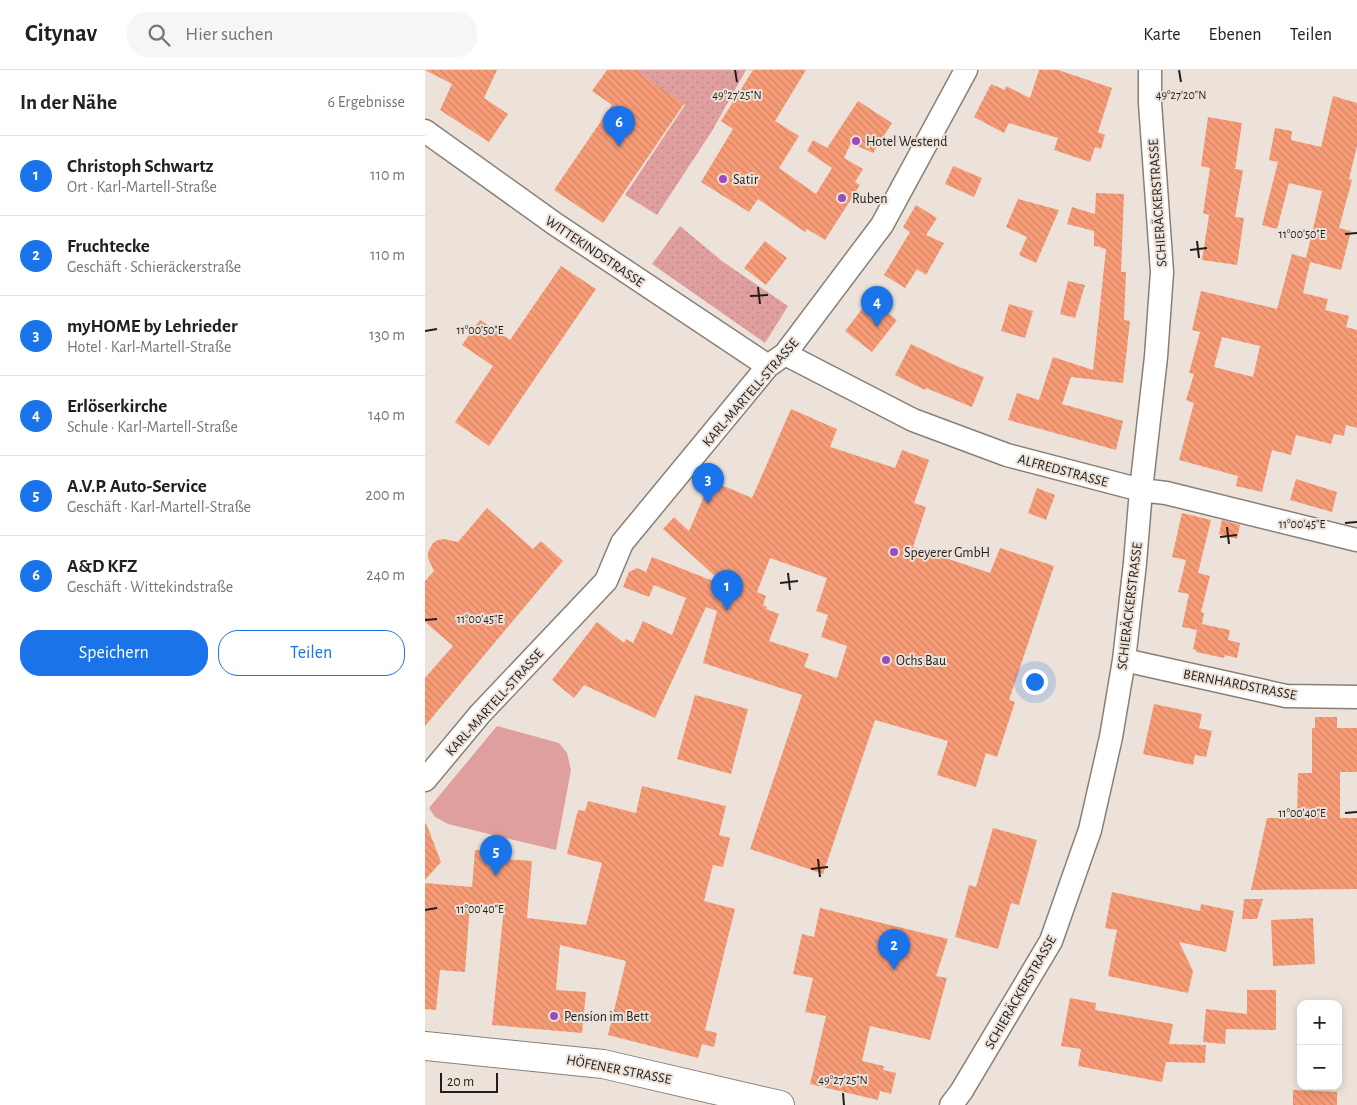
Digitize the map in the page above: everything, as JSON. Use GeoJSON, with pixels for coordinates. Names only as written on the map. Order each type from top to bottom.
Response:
{"type":"FeatureCollection","features":[{"type":"Feature","properties":{"kind":"main road","name":"HÖFENER STRASSE"},"geometry":{"type":"LineString","coordinates":[[425,1046],[612,1065],[780,1105]]}},
{"type":"Feature","properties":{"kind":"street","name":"KARL-MARTELL-STRASSE"},"geometry":{"type":"LineString","coordinates":[[425,780],[480,714],[606,581],[622,543],[777,360],[883,224],[966,70]]}},
{"type":"Feature","properties":{"kind":"street","name":"SCHIERÄCKERSTRASSE"},"geometry":{"type":"LineString","coordinates":[[951,1105],[971,1076],[1051,941],[1090,830],[1111,737],[1124,660],[1135,563],[1163,272],[1150,103],[1150,70]]}},
{"type":"Feature","properties":{"kind":"street","name":"WITTEKINDSTRASSE"},"geometry":{"type":"LineString","coordinates":[[425,131],[563,229],[777,360]]}},
{"type":"Feature","properties":{"kind":"street","name":"ALFREDSTRASSE"},"geometry":{"type":"LineString","coordinates":[[777,360],[913,420],[1007,455],[1141,490],[1165,493],[1357,540]]}},
{"type":"Feature","properties":{"kind":"street","name":"BERNHARDSTRASSE"},"geometry":{"type":"LineString","coordinates":[[1124,660],[1286,696],[1357,697]]}},
{"type":"Feature","properties":{"kind":"shaded area"},"geometry":{"type":"Polygon","coordinates":[[[634,70],[746,70],[712,131],[657,215],[625,195],[685,105],[634,70]]]}},
{"type":"Feature","properties":{"kind":"shaded area"},"geometry":{"type":"Polygon","coordinates":[[[680,226],[722,261],[788,306],[765,343],[652,264],[680,226]]]}},
{"type":"Feature","properties":{"kind":"shaded area"},"geometry":{"type":"Polygon","coordinates":[[[497,726],[559,743],[567,753],[571,770],[556,850],[448,824],[435,817],[429,808],[497,726]]]}},
{"type":"Feature","properties":{"kind":"building"},"geometry":{"type":"Polygon","coordinates":[[[425,70],[497,70],[484,98],[508,114],[489,142],[440,110],[452,84],[425,70]]]}},
{"type":"Feature","properties":{"kind":"building"},"geometry":{"type":"Polygon","coordinates":[[[607,70],[635,70],[684,104],[603,223],[554,190],[612,105],[592,91],[607,70]]]}},
{"type":"Feature","properties":{"kind":"building"},"geometry":{"type":"Polygon","coordinates":[[[753,70],[806,70],[775,121],[799,136],[779,168],[816,194],[832,168],[807,151],[813,140],[827,148],[858,101],[892,123],[873,153],[851,143],[844,158],[863,169],[855,182],[860,185],[825,240],[807,229],[805,232],[758,199],[749,212],[701,182],[733,129],[721,121],[753,70]]]}},
{"type":"Feature","properties":{"kind":"building"},"geometry":{"type":"Polygon","coordinates":[[[1039,70],[1058,70],[1112,88],[1098,132],[1105,135],[1101,149],[1095,147],[1090,162],[1054,150],[1058,138],[1009,123],[1004,133],[974,117],[991,84],[1005,90],[1006,86],[1030,98],[1039,70]]]}},
{"type":"Feature","properties":{"kind":"building"},"geometry":{"type":"Polygon","coordinates":[[[1333,96],[1357,103],[1357,146],[1349,179],[1352,180],[1339,228],[1351,231],[1341,270],[1310,262],[1303,293],[1328,299],[1325,310],[1349,316],[1346,327],[1357,330],[1357,428],[1346,425],[1344,436],[1334,434],[1331,444],[1296,435],[1291,455],[1272,450],[1262,492],[1236,486],[1238,476],[1179,460],[1194,403],[1186,400],[1194,374],[1189,373],[1200,332],[1192,330],[1201,291],[1277,309],[1292,254],[1306,258],[1322,191],[1289,183],[1277,229],[1262,225],[1278,162],[1269,160],[1275,128],[1292,131],[1291,140],[1321,147],[1333,96]],[[1222,337],[1214,367],[1253,377],[1260,346],[1222,337]]]}},
{"type":"Feature","properties":{"kind":"building"},"geometry":{"type":"Polygon","coordinates":[[[1208,117],[1242,123],[1235,169],[1243,170],[1235,217],[1244,218],[1237,265],[1202,260],[1209,215],[1203,213],[1210,168],[1201,166],[1208,117]]]}},
{"type":"Feature","properties":{"kind":"building"},"geometry":{"type":"Polygon","coordinates":[[[953,166],[982,178],[974,197],[945,184],[953,166]]]}},
{"type":"Feature","properties":{"kind":"building"},"geometry":{"type":"Polygon","coordinates":[[[1096,193],[1124,194],[1121,272],[1126,272],[1124,320],[1130,321],[1123,383],[1071,377],[1062,404],[1123,421],[1116,450],[1008,420],[1017,393],[1039,400],[1053,357],[1093,370],[1106,249],[1094,246],[1094,231],[1067,224],[1072,207],[1095,214],[1096,193]]]}},
{"type":"Feature","properties":{"kind":"building"},"geometry":{"type":"Polygon","coordinates":[[[1018,199],[1059,210],[1036,263],[1019,255],[1027,237],[1006,227],[1018,199]]]}},
{"type":"Feature","properties":{"kind":"building"},"geometry":{"type":"Polygon","coordinates":[[[916,205],[937,218],[926,235],[944,243],[926,275],[917,269],[905,288],[884,275],[910,232],[903,227],[916,205]]]}},
{"type":"Feature","properties":{"kind":"building"},"geometry":{"type":"Polygon","coordinates":[[[765,241],[787,258],[766,285],[744,268],[765,241]]]}},
{"type":"Feature","properties":{"kind":"building"},"geometry":{"type":"Polygon","coordinates":[[[561,266],[596,289],[489,446],[455,422],[493,366],[462,345],[480,320],[510,340],[561,266]]]}},
{"type":"Feature","properties":{"kind":"building"},"geometry":{"type":"Polygon","coordinates":[[[1068,281],[1085,285],[1075,318],[1060,314],[1068,281]]]}},
{"type":"Feature","properties":{"kind":"building"},"geometry":{"type":"Polygon","coordinates":[[[870,299],[897,320],[872,352],[845,331],[870,299]]]}},
{"type":"Feature","properties":{"kind":"building"},"geometry":{"type":"Polygon","coordinates":[[[1009,304],[1033,311],[1025,338],[1001,331],[1009,304]]]}},
{"type":"Feature","properties":{"kind":"building"},"geometry":{"type":"Polygon","coordinates":[[[911,344],[984,377],[972,407],[926,388],[925,390],[895,375],[911,344]]]}},
{"type":"Feature","properties":{"kind":"building"},"geometry":{"type":"Polygon","coordinates":[[[791,409],[837,429],[830,447],[895,468],[902,450],[929,460],[914,503],[926,507],[913,547],[990,573],[1000,548],[1054,566],[1009,700],[1015,702],[997,757],[986,753],[976,787],[937,775],[948,741],[875,720],[823,874],[750,849],[802,695],[703,663],[717,611],[706,607],[655,718],[584,685],[574,698],[552,680],[597,622],[624,643],[626,639],[633,643],[643,621],[672,635],[686,598],[654,585],[649,597],[623,587],[629,572],[637,568],[646,572],[652,557],[726,586],[663,529],[674,517],[689,531],[708,487],[716,491],[719,484],[752,498],[791,409]],[[770,558],[757,592],[766,596],[763,605],[767,607],[766,609],[779,614],[769,641],[809,654],[804,667],[837,678],[847,646],[821,637],[828,615],[816,611],[827,578],[770,558]]]}},
{"type":"Feature","properties":{"kind":"building"},"geometry":{"type":"Polygon","coordinates":[[[1296,479],[1337,492],[1332,512],[1290,500],[1296,479]]]}},
{"type":"Feature","properties":{"kind":"building"},"geometry":{"type":"Polygon","coordinates":[[[1037,488],[1055,495],[1046,520],[1028,513],[1037,488]]]}},
{"type":"Feature","properties":{"kind":"building"},"geometry":{"type":"Polygon","coordinates":[[[487,508],[533,549],[541,541],[563,561],[425,726],[425,678],[453,646],[425,622],[425,581],[434,571],[428,558],[428,552],[433,543],[438,540],[444,539],[458,542],[487,508]]]}},
{"type":"Feature","properties":{"kind":"building"},"geometry":{"type":"Polygon","coordinates":[[[1182,513],[1211,520],[1198,573],[1210,576],[1201,612],[1204,613],[1202,624],[1230,630],[1228,640],[1240,643],[1237,658],[1225,655],[1224,658],[1196,652],[1193,649],[1197,630],[1182,627],[1189,594],[1178,592],[1186,560],[1172,557],[1182,513]]]}},
{"type":"Feature","properties":{"kind":"building"},"geometry":{"type":"Polygon","coordinates":[[[1222,520],[1240,525],[1237,539],[1219,534],[1222,520]]]}},
{"type":"Feature","properties":{"kind":"building"},"geometry":{"type":"Polygon","coordinates":[[[695,695],[748,709],[731,774],[677,759],[695,695]]]}},
{"type":"Feature","properties":{"kind":"building"},"geometry":{"type":"Polygon","coordinates":[[[1154,704],[1202,714],[1199,728],[1212,731],[1206,757],[1195,755],[1193,765],[1143,754],[1154,704]]]}},
{"type":"Feature","properties":{"kind":"building"},"geometry":{"type":"Polygon","coordinates":[[[1315,717],[1337,717],[1337,728],[1357,728],[1357,772],[1340,772],[1340,818],[1357,818],[1357,889],[1251,890],[1267,818],[1297,818],[1298,773],[1312,773],[1312,728],[1315,728],[1315,717]]]}},
{"type":"Feature","properties":{"kind":"building"},"geometry":{"type":"Polygon","coordinates":[[[642,786],[726,806],[719,835],[730,838],[723,867],[713,865],[704,901],[735,909],[705,1030],[717,1033],[714,1047],[702,1044],[698,1058],[608,1035],[626,961],[560,945],[556,990],[586,992],[582,1033],[492,1025],[504,907],[470,904],[465,972],[440,970],[436,1010],[425,1009],[425,883],[472,887],[475,850],[491,851],[491,858],[532,861],[527,918],[586,925],[602,863],[567,854],[578,810],[585,811],[588,801],[636,813],[642,786]]]}},
{"type":"Feature","properties":{"kind":"building"},"geometry":{"type":"Polygon","coordinates":[[[425,824],[441,862],[425,880],[425,824]]]}},
{"type":"Feature","properties":{"kind":"building"},"geometry":{"type":"Polygon","coordinates":[[[993,828],[1037,840],[1019,905],[1011,903],[998,949],[955,937],[969,885],[976,887],[993,828]]]}},
{"type":"Feature","properties":{"kind":"building"},"geometry":{"type":"Polygon","coordinates":[[[1112,892],[1200,911],[1201,904],[1234,911],[1226,952],[1179,942],[1193,971],[1188,993],[1108,976],[1117,930],[1105,928],[1112,892]]]}},
{"type":"Feature","properties":{"kind":"building"},"geometry":{"type":"Polygon","coordinates":[[[1244,899],[1263,899],[1257,919],[1242,919],[1244,899]]]}},
{"type":"Feature","properties":{"kind":"building"},"geometry":{"type":"Polygon","coordinates":[[[820,908],[948,939],[936,976],[947,978],[930,1040],[870,1026],[862,1061],[884,1066],[883,1070],[896,1073],[891,1094],[880,1091],[878,1100],[810,1084],[826,1016],[805,1012],[813,978],[793,974],[802,934],[814,937],[820,908]]]}},
{"type":"Feature","properties":{"kind":"building"},"geometry":{"type":"Polygon","coordinates":[[[1313,918],[1315,964],[1273,966],[1271,920],[1313,918]]]}},
{"type":"Feature","properties":{"kind":"building"},"geometry":{"type":"Polygon","coordinates":[[[1247,990],[1276,990],[1276,1030],[1226,1029],[1225,1044],[1203,1042],[1206,1009],[1247,1014],[1247,990]]]}},
{"type":"Feature","properties":{"kind":"building"},"geometry":{"type":"Polygon","coordinates":[[[1070,998],[1096,1003],[1095,1010],[1173,1024],[1169,1044],[1206,1045],[1205,1063],[1166,1062],[1162,1082],[1078,1066],[1081,1049],[1061,1046],[1070,998]]]}},
{"type":"Feature","properties":{"kind":"building"},"geometry":{"type":"Polygon","coordinates":[[[1293,1090],[1337,1092],[1337,1105],[1293,1105],[1293,1090]]]}},
{"type":"Feature","properties":{"kind":"place","name":"Hotel Westend"},"geometry":{"type":"Point","coordinates":[856,141]}},
{"type":"Feature","properties":{"kind":"place","name":"A&D KFZ"},"geometry":{"type":"Point","coordinates":[619,147]}},
{"type":"Feature","properties":{"kind":"place","name":"Satir"},"geometry":{"type":"Point","coordinates":[723,179]}},
{"type":"Feature","properties":{"kind":"place","name":"Ruben"},"geometry":{"type":"Point","coordinates":[842,198]}},
{"type":"Feature","properties":{"kind":"place","name":"Erlöserkirche"},"geometry":{"type":"Point","coordinates":[877,327]}},
{"type":"Feature","properties":{"kind":"place","name":"myHOME by Lehrieder"},"geometry":{"type":"Point","coordinates":[708,504]}},
{"type":"Feature","properties":{"kind":"place","name":"Speyerer GmbH"},"geometry":{"type":"Point","coordinates":[894,552]}},
{"type":"Feature","properties":{"kind":"place","name":"Christoph Schwartz"},"geometry":{"type":"Point","coordinates":[727,611]}},
{"type":"Feature","properties":{"kind":"place","name":"Ochs Bau"},"geometry":{"type":"Point","coordinates":[886,660]}},
{"type":"Feature","properties":{"kind":"place","name":"A.V.P. Auto-Service"},"geometry":{"type":"Point","coordinates":[496,876]}},
{"type":"Feature","properties":{"kind":"place","name":"Fruchtecke"},"geometry":{"type":"Point","coordinates":[894,970]}},
{"type":"Feature","properties":{"kind":"place","name":"Pension im Bett"},"geometry":{"type":"Point","coordinates":[554,1016]}}]}
